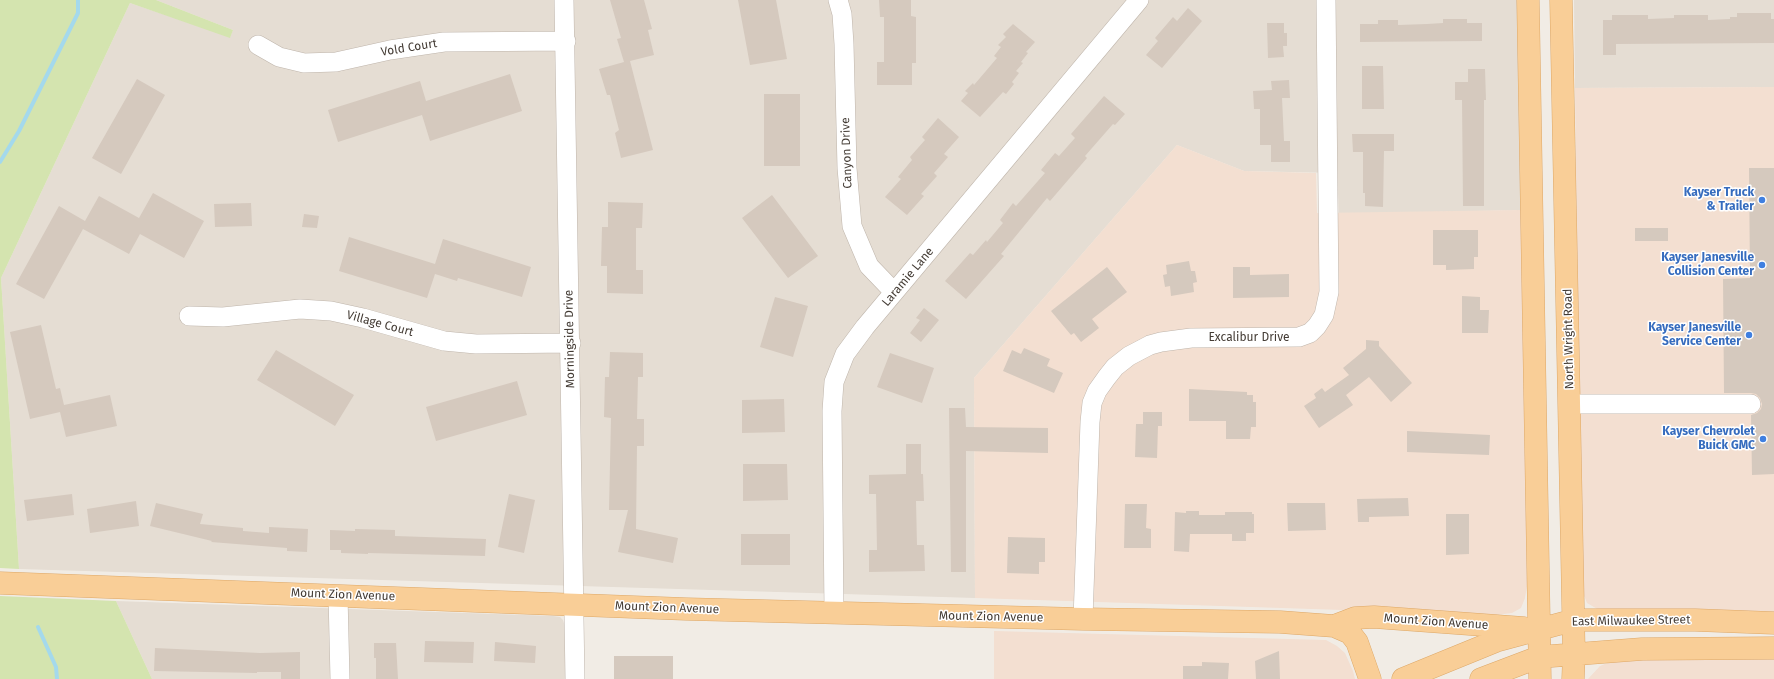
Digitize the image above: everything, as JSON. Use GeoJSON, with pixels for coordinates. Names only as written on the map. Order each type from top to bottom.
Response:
{"type":"FeatureCollection","features":[{"type":"Feature","properties":{"kind":"main road"},"geometry":{"type":"LineString","coordinates":[[1528,0],[1540,679]]}},
{"type":"Feature","properties":{"kind":"main road","name":"North Wright Road"},"geometry":{"type":"LineString","coordinates":[[1561,0],[1574,620],[1573,679]]}},
{"type":"Feature","properties":{"kind":"main road","name":"Mount Zion Avenue"},"geometry":{"type":"LineString","coordinates":[[0,583],[574,605],[834,613],[1280,622],[1334,626],[1350,633],[1357,642],[1370,679]]}},
{"type":"Feature","properties":{"kind":"main road","name":"Mount Zion Avenue"},"geometry":{"type":"LineString","coordinates":[[1334,626],[1355,618],[1374,617],[1539,630]]}},
{"type":"Feature","properties":{"kind":"main road","name":"East Milwaukee Street"},"geometry":{"type":"LineString","coordinates":[[1403,679],[1496,641],[1574,620],[1695,620],[1774,623]]}},
{"type":"Feature","properties":{"kind":"main road"},"geometry":{"type":"LineString","coordinates":[[1481,679],[1539,657],[1642,648],[1774,648]]}},
{"type":"Feature","properties":{"kind":"street","name":"Morningside Drive"},"geometry":{"type":"LineString","coordinates":[[564,0],[571,343],[575,679]]}},
{"type":"Feature","properties":{"kind":"street","name":"Canyon Drive"},"geometry":{"type":"LineString","coordinates":[[838,0],[842,14],[844,44],[847,168],[852,226],[869,266],[894,292]]}},
{"type":"Feature","properties":{"kind":"street","name":"Laramie Lane"},"geometry":{"type":"LineString","coordinates":[[834,613],[832,411],[834,382],[845,354],[894,292],[1139,0]]}},
{"type":"Feature","properties":{"kind":"street","name":"Excalibur Drive"},"geometry":{"type":"LineString","coordinates":[[1083,619],[1090,422],[1092,403],[1097,391],[1107,377],[1129,356],[1150,345],[1192,338],[1299,337],[1310,333],[1317,326],[1324,315],[1329,292],[1326,0]]}},
{"type":"Feature","properties":{"kind":"street","name":"Vold Court"},"geometry":{"type":"LineString","coordinates":[[258,44],[279,57],[304,63],[336,62],[390,50],[444,42],[566,41]]}},
{"type":"Feature","properties":{"kind":"street","name":"Village Court"},"geometry":{"type":"LineString","coordinates":[[189,316],[223,317],[300,310],[331,311],[363,318],[444,341],[476,344],[571,343]]}},
{"type":"Feature","properties":{"kind":"street"},"geometry":{"type":"LineString","coordinates":[[1570,404],[1751,404]]}},
{"type":"Feature","properties":{"kind":"street"},"geometry":{"type":"LineString","coordinates":[[338,595],[340,679]]}},
{"type":"Feature","properties":{"kind":"shaded area"},"geometry":{"type":"Polygon","coordinates":[[[156,0],[1518,0],[1521,210],[1339,214],[1337,173],[1244,171],[1177,145],[974,378],[975,598],[19,569],[1,278],[130,3],[230,37],[233,30],[156,0]]]}},
{"type":"Feature","properties":{"kind":"shaded area"},"geometry":{"type":"Polygon","coordinates":[[[1574,0],[1774,0],[1774,87],[1575,88],[1574,0]]]}},
{"type":"Feature","properties":{"kind":"shaded area"},"geometry":{"type":"Polygon","coordinates":[[[1774,87],[1774,613],[1683,609],[1599,610],[1587,603],[1581,588],[1575,88],[1774,87]]]}},
{"type":"Feature","properties":{"kind":"shaded area"},"geometry":{"type":"Polygon","coordinates":[[[1177,145],[1244,171],[1316,173],[1317,213],[1521,210],[1527,586],[1525,598],[1521,608],[1512,613],[1496,615],[975,598],[974,378],[1177,145]]]}},
{"type":"Feature","properties":{"kind":"shaded area"},"geometry":{"type":"Polygon","coordinates":[[[116,601],[560,617],[563,620],[565,627],[565,679],[152,679],[116,601]]]}},
{"type":"Feature","properties":{"kind":"shaded area"},"geometry":{"type":"Polygon","coordinates":[[[994,631],[1326,640],[1337,646],[1345,653],[1355,679],[994,679],[994,631]]]}},
{"type":"Feature","properties":{"kind":"shaded area"},"geometry":{"type":"Polygon","coordinates":[[[1774,658],[1774,679],[1588,679],[1600,666],[1617,659],[1774,658]]]}},
{"type":"Feature","properties":{"kind":"green space"},"geometry":{"type":"Polygon","coordinates":[[[0,0],[156,0],[233,30],[230,38],[130,3],[1,278],[19,569],[0,568],[0,0]]]}},
{"type":"Feature","properties":{"kind":"green space"},"geometry":{"type":"Polygon","coordinates":[[[0,596],[116,601],[152,679],[0,679],[0,596]]]}},
{"type":"Feature","properties":{"kind":"building"},"geometry":{"type":"Polygon","coordinates":[[[610,0],[644,0],[652,29],[648,30],[654,55],[630,61],[653,150],[621,158],[615,133],[619,130],[610,95],[607,95],[599,69],[624,62],[617,39],[621,38],[610,0]]]}},
{"type":"Feature","properties":{"kind":"building"},"geometry":{"type":"Polygon","coordinates":[[[738,0],[776,0],[787,59],[750,65],[738,0]]]}},
{"type":"Feature","properties":{"kind":"building"},"geometry":{"type":"Polygon","coordinates":[[[879,0],[911,0],[911,16],[916,17],[916,63],[912,63],[912,85],[877,85],[877,62],[884,62],[884,17],[880,17],[879,0]]]}},
{"type":"Feature","properties":{"kind":"building"},"geometry":{"type":"Polygon","coordinates":[[[1188,8],[1202,21],[1162,68],[1146,55],[1158,41],[1155,38],[1173,17],[1177,21],[1188,8]]]}},
{"type":"Feature","properties":{"kind":"building"},"geometry":{"type":"Polygon","coordinates":[[[1737,13],[1771,13],[1771,19],[1774,19],[1774,43],[1616,44],[1616,55],[1603,55],[1603,20],[1612,20],[1612,15],[1648,15],[1648,19],[1674,18],[1674,15],[1708,15],[1708,20],[1730,19],[1730,17],[1737,17],[1737,13]]]}},
{"type":"Feature","properties":{"kind":"building"},"geometry":{"type":"Polygon","coordinates":[[[1443,19],[1467,19],[1467,23],[1482,23],[1482,41],[1360,42],[1360,24],[1378,24],[1378,20],[1398,20],[1398,25],[1427,24],[1443,23],[1443,19]]]}},
{"type":"Feature","properties":{"kind":"building"},"geometry":{"type":"Polygon","coordinates":[[[1267,23],[1284,23],[1284,33],[1287,33],[1287,46],[1283,46],[1284,57],[1268,58],[1267,23]]]}},
{"type":"Feature","properties":{"kind":"building"},"geometry":{"type":"Polygon","coordinates":[[[1013,24],[1035,42],[1026,52],[1028,53],[1021,62],[1023,63],[1016,71],[1019,73],[1012,82],[1014,84],[1006,94],[1003,92],[980,117],[961,101],[968,93],[965,91],[973,83],[974,85],[997,58],[994,56],[1001,47],[998,45],[1006,37],[1003,34],[1013,24]]]}},
{"type":"Feature","properties":{"kind":"building"},"geometry":{"type":"Polygon","coordinates":[[[1362,66],[1383,66],[1384,109],[1362,109],[1362,66]]]}},
{"type":"Feature","properties":{"kind":"building"},"geometry":{"type":"Polygon","coordinates":[[[1468,69],[1485,69],[1486,100],[1484,100],[1484,206],[1463,206],[1462,100],[1455,100],[1455,82],[1468,82],[1468,69]]]}},
{"type":"Feature","properties":{"kind":"building"},"geometry":{"type":"Polygon","coordinates":[[[510,74],[522,111],[430,141],[422,115],[338,142],[328,110],[420,81],[426,101],[510,74]]]}},
{"type":"Feature","properties":{"kind":"building"},"geometry":{"type":"Polygon","coordinates":[[[137,79],[165,95],[121,174],[92,158],[137,79]]]}},
{"type":"Feature","properties":{"kind":"building"},"geometry":{"type":"Polygon","coordinates":[[[1289,80],[1290,98],[1282,98],[1284,141],[1290,141],[1290,162],[1271,162],[1271,145],[1260,145],[1260,109],[1254,109],[1253,91],[1272,90],[1271,81],[1289,80]]]}},
{"type":"Feature","properties":{"kind":"building"},"geometry":{"type":"Polygon","coordinates":[[[764,94],[800,94],[800,166],[764,166],[764,94]]]}},
{"type":"Feature","properties":{"kind":"building"},"geometry":{"type":"Polygon","coordinates":[[[1104,96],[1125,114],[1115,125],[1113,124],[1085,156],[1087,158],[1050,201],[1047,198],[1001,254],[1004,256],[966,299],[945,281],[970,253],[973,255],[986,240],[987,242],[1003,223],[1000,220],[1013,203],[1016,206],[1045,173],[1041,170],[1055,153],[1059,156],[1075,138],[1071,134],[1104,96]]]}},
{"type":"Feature","properties":{"kind":"building"},"geometry":{"type":"Polygon","coordinates":[[[938,118],[959,137],[944,154],[948,157],[934,173],[937,176],[921,194],[924,196],[907,215],[885,197],[901,179],[898,177],[912,160],[910,157],[925,140],[922,137],[938,118]]]}},
{"type":"Feature","properties":{"kind":"building"},"geometry":{"type":"Polygon","coordinates":[[[1352,134],[1394,134],[1394,151],[1384,151],[1383,207],[1365,206],[1365,193],[1363,193],[1363,152],[1353,152],[1352,134]]]}},
{"type":"Feature","properties":{"kind":"building"},"geometry":{"type":"Polygon","coordinates":[[[1749,168],[1774,168],[1774,474],[1752,475],[1751,415],[1757,413],[1761,409],[1762,404],[1760,398],[1756,394],[1751,393],[1724,393],[1723,279],[1750,278],[1749,168]]]}},
{"type":"Feature","properties":{"kind":"building"},"geometry":{"type":"Polygon","coordinates":[[[153,193],[204,221],[184,258],[140,234],[129,254],[83,229],[44,299],[16,284],[59,206],[85,221],[99,196],[139,218],[153,193]]]}},
{"type":"Feature","properties":{"kind":"building"},"geometry":{"type":"Polygon","coordinates":[[[772,195],[818,256],[788,278],[742,218],[772,195]]]}},
{"type":"Feature","properties":{"kind":"building"},"geometry":{"type":"Polygon","coordinates":[[[608,202],[643,203],[642,228],[636,228],[636,270],[643,270],[643,294],[607,293],[607,266],[601,266],[602,227],[608,227],[608,202]]]}},
{"type":"Feature","properties":{"kind":"building"},"geometry":{"type":"Polygon","coordinates":[[[251,203],[252,226],[215,227],[214,204],[251,203]]]}},
{"type":"Feature","properties":{"kind":"building"},"geometry":{"type":"Polygon","coordinates":[[[304,214],[319,216],[317,228],[302,227],[304,214]]]}},
{"type":"Feature","properties":{"kind":"building"},"geometry":{"type":"Polygon","coordinates":[[[1635,228],[1668,228],[1668,241],[1635,241],[1635,228]]]}},
{"type":"Feature","properties":{"kind":"building"},"geometry":{"type":"Polygon","coordinates":[[[1433,230],[1478,230],[1478,257],[1474,257],[1474,269],[1446,270],[1446,265],[1433,265],[1433,230]]]}},
{"type":"Feature","properties":{"kind":"building"},"geometry":{"type":"Polygon","coordinates":[[[349,237],[435,264],[443,239],[531,267],[522,297],[458,278],[457,281],[435,274],[427,298],[339,271],[349,237]]]}},
{"type":"Feature","properties":{"kind":"building"},"geometry":{"type":"Polygon","coordinates":[[[1189,261],[1191,271],[1195,271],[1197,282],[1193,283],[1194,292],[1171,296],[1170,286],[1165,287],[1163,275],[1167,274],[1166,265],[1189,261]]]}},
{"type":"Feature","properties":{"kind":"building"},"geometry":{"type":"Polygon","coordinates":[[[1107,267],[1127,292],[1092,319],[1099,328],[1081,342],[1074,333],[1071,335],[1051,311],[1107,267]]]}},
{"type":"Feature","properties":{"kind":"building"},"geometry":{"type":"Polygon","coordinates":[[[1233,267],[1250,267],[1250,275],[1289,274],[1289,297],[1233,298],[1233,267]]]}},
{"type":"Feature","properties":{"kind":"building"},"geometry":{"type":"Polygon","coordinates":[[[1462,296],[1480,297],[1480,310],[1489,310],[1488,333],[1462,333],[1462,296]]]}},
{"type":"Feature","properties":{"kind":"building"},"geometry":{"type":"Polygon","coordinates":[[[775,297],[808,306],[793,357],[760,347],[775,297]]]}},
{"type":"Feature","properties":{"kind":"building"},"geometry":{"type":"Polygon","coordinates":[[[924,308],[939,320],[921,342],[910,333],[920,320],[916,318],[924,308]]]}},
{"type":"Feature","properties":{"kind":"building"},"geometry":{"type":"Polygon","coordinates":[[[41,325],[56,389],[60,388],[64,405],[110,395],[117,426],[66,437],[60,412],[30,419],[10,332],[41,325]]]}},
{"type":"Feature","properties":{"kind":"building"},"geometry":{"type":"Polygon","coordinates":[[[1366,340],[1379,341],[1379,346],[1412,383],[1391,402],[1369,377],[1346,395],[1353,405],[1319,428],[1304,406],[1316,398],[1314,394],[1322,388],[1325,392],[1349,375],[1343,368],[1366,349],[1366,340]]]}},
{"type":"Feature","properties":{"kind":"building"},"geometry":{"type":"Polygon","coordinates":[[[1024,348],[1050,359],[1047,366],[1063,373],[1054,393],[1003,371],[1012,350],[1021,354],[1024,348]]]}},
{"type":"Feature","properties":{"kind":"building"},"geometry":{"type":"Polygon","coordinates":[[[276,350],[354,395],[335,426],[257,380],[276,350]]]}},
{"type":"Feature","properties":{"kind":"building"},"geometry":{"type":"Polygon","coordinates":[[[610,352],[643,353],[643,377],[638,377],[637,419],[644,419],[644,446],[637,446],[636,529],[678,538],[673,563],[618,552],[628,510],[609,510],[611,418],[604,417],[605,377],[609,377],[610,352]]]}},
{"type":"Feature","properties":{"kind":"building"},"geometry":{"type":"Polygon","coordinates":[[[890,353],[934,368],[922,403],[877,387],[890,353]]]}},
{"type":"Feature","properties":{"kind":"building"},"geometry":{"type":"Polygon","coordinates":[[[517,381],[527,415],[436,441],[426,407],[517,381]]]}},
{"type":"Feature","properties":{"kind":"building"},"geometry":{"type":"Polygon","coordinates":[[[1189,389],[1247,392],[1247,395],[1253,395],[1253,402],[1256,402],[1256,427],[1251,427],[1250,439],[1226,439],[1226,421],[1189,421],[1189,389]]]}},
{"type":"Feature","properties":{"kind":"building"},"geometry":{"type":"Polygon","coordinates":[[[784,399],[785,432],[742,433],[742,400],[784,399]]]}},
{"type":"Feature","properties":{"kind":"building"},"geometry":{"type":"Polygon","coordinates":[[[949,408],[965,408],[966,427],[1048,428],[1048,453],[966,451],[966,572],[951,572],[949,408]]]}},
{"type":"Feature","properties":{"kind":"building"},"geometry":{"type":"Polygon","coordinates":[[[1143,412],[1162,412],[1162,426],[1158,426],[1157,458],[1135,457],[1136,424],[1143,424],[1143,412]]]}},
{"type":"Feature","properties":{"kind":"building"},"geometry":{"type":"Polygon","coordinates":[[[1407,431],[1490,435],[1489,455],[1407,452],[1407,431]]]}},
{"type":"Feature","properties":{"kind":"building"},"geometry":{"type":"Polygon","coordinates":[[[906,444],[921,444],[921,474],[923,474],[924,501],[916,501],[917,545],[924,545],[925,571],[869,572],[869,550],[877,550],[876,494],[869,494],[869,475],[906,474],[906,444]]]}},
{"type":"Feature","properties":{"kind":"building"},"geometry":{"type":"Polygon","coordinates":[[[743,464],[787,464],[788,500],[743,501],[743,464]]]}},
{"type":"Feature","properties":{"kind":"building"},"geometry":{"type":"Polygon","coordinates":[[[72,494],[74,515],[27,521],[24,500],[72,494]]]}},
{"type":"Feature","properties":{"kind":"building"},"geometry":{"type":"Polygon","coordinates":[[[509,494],[535,500],[524,553],[498,547],[509,494]]]}},
{"type":"Feature","properties":{"kind":"building"},"geometry":{"type":"Polygon","coordinates":[[[1408,498],[1409,516],[1369,517],[1369,522],[1358,522],[1357,499],[1408,498]]]}},
{"type":"Feature","properties":{"kind":"building"},"geometry":{"type":"Polygon","coordinates":[[[136,501],[139,526],[90,533],[87,509],[136,501]]]}},
{"type":"Feature","properties":{"kind":"building"},"geometry":{"type":"Polygon","coordinates":[[[156,503],[203,514],[200,524],[243,528],[243,531],[269,533],[269,527],[308,529],[307,552],[287,551],[287,548],[211,542],[212,541],[150,526],[156,503]]]}},
{"type":"Feature","properties":{"kind":"building"},"geometry":{"type":"Polygon","coordinates":[[[1287,503],[1325,503],[1326,530],[1288,531],[1287,503]]]}},
{"type":"Feature","properties":{"kind":"building"},"geometry":{"type":"Polygon","coordinates":[[[1125,504],[1147,504],[1146,528],[1151,529],[1151,548],[1124,548],[1125,504]]]}},
{"type":"Feature","properties":{"kind":"building"},"geometry":{"type":"Polygon","coordinates":[[[1186,511],[1199,511],[1199,515],[1225,515],[1225,512],[1252,512],[1252,514],[1254,514],[1254,533],[1246,533],[1246,541],[1232,541],[1232,534],[1190,534],[1189,552],[1174,551],[1175,512],[1186,513],[1186,511]]]}},
{"type":"Feature","properties":{"kind":"building"},"geometry":{"type":"Polygon","coordinates":[[[1446,514],[1469,514],[1469,554],[1446,555],[1446,514]]]}},
{"type":"Feature","properties":{"kind":"building"},"geometry":{"type":"Polygon","coordinates":[[[355,529],[395,530],[395,536],[486,539],[485,556],[341,553],[341,550],[330,550],[330,530],[355,531],[355,529]]]}},
{"type":"Feature","properties":{"kind":"building"},"geometry":{"type":"Polygon","coordinates":[[[741,534],[790,534],[790,565],[741,565],[741,534]]]}},
{"type":"Feature","properties":{"kind":"building"},"geometry":{"type":"Polygon","coordinates":[[[1008,537],[1045,538],[1045,562],[1039,562],[1039,574],[1007,573],[1008,537]]]}},
{"type":"Feature","properties":{"kind":"building"},"geometry":{"type":"Polygon","coordinates":[[[425,641],[474,642],[473,663],[424,662],[425,641]]]}},
{"type":"Feature","properties":{"kind":"building"},"geometry":{"type":"Polygon","coordinates":[[[495,642],[536,646],[535,663],[494,661],[495,642]]]}},
{"type":"Feature","properties":{"kind":"building"},"geometry":{"type":"Polygon","coordinates":[[[374,643],[396,643],[398,679],[376,679],[374,643]]]}},
{"type":"Feature","properties":{"kind":"building"},"geometry":{"type":"Polygon","coordinates":[[[155,648],[260,653],[300,652],[300,679],[281,679],[281,672],[154,671],[155,648]]]}},
{"type":"Feature","properties":{"kind":"building"},"geometry":{"type":"Polygon","coordinates":[[[1279,651],[1280,679],[1256,679],[1255,661],[1279,651]]]}},
{"type":"Feature","properties":{"kind":"building"},"geometry":{"type":"Polygon","coordinates":[[[614,656],[673,656],[673,679],[614,679],[614,656]]]}},
{"type":"Feature","properties":{"kind":"building"},"geometry":{"type":"Polygon","coordinates":[[[1202,662],[1229,663],[1228,679],[1183,679],[1183,666],[1202,666],[1202,662]]]}},
{"type":"Feature","properties":{"kind":"waterway"},"geometry":{"type":"LineString","coordinates":[[0,162],[19,131],[78,13],[78,0]]}},
{"type":"Feature","properties":{"kind":"waterway"},"geometry":{"type":"LineString","coordinates":[[38,627],[56,667],[57,679]]}},
{"type":"Feature","properties":{"kind":"place","name":"Kayser Truck & Trailer"},"geometry":{"type":"Point","coordinates":[1762,200]}},
{"type":"Feature","properties":{"kind":"place","name":"Kayser Janesville Collision Center"},"geometry":{"type":"Point","coordinates":[1762,265]}},
{"type":"Feature","properties":{"kind":"place","name":"Kayser Janesville Service Center"},"geometry":{"type":"Point","coordinates":[1749,335]}},
{"type":"Feature","properties":{"kind":"place","name":"Kayser Chevrolet Buick GMC"},"geometry":{"type":"Point","coordinates":[1763,439]}}]}
